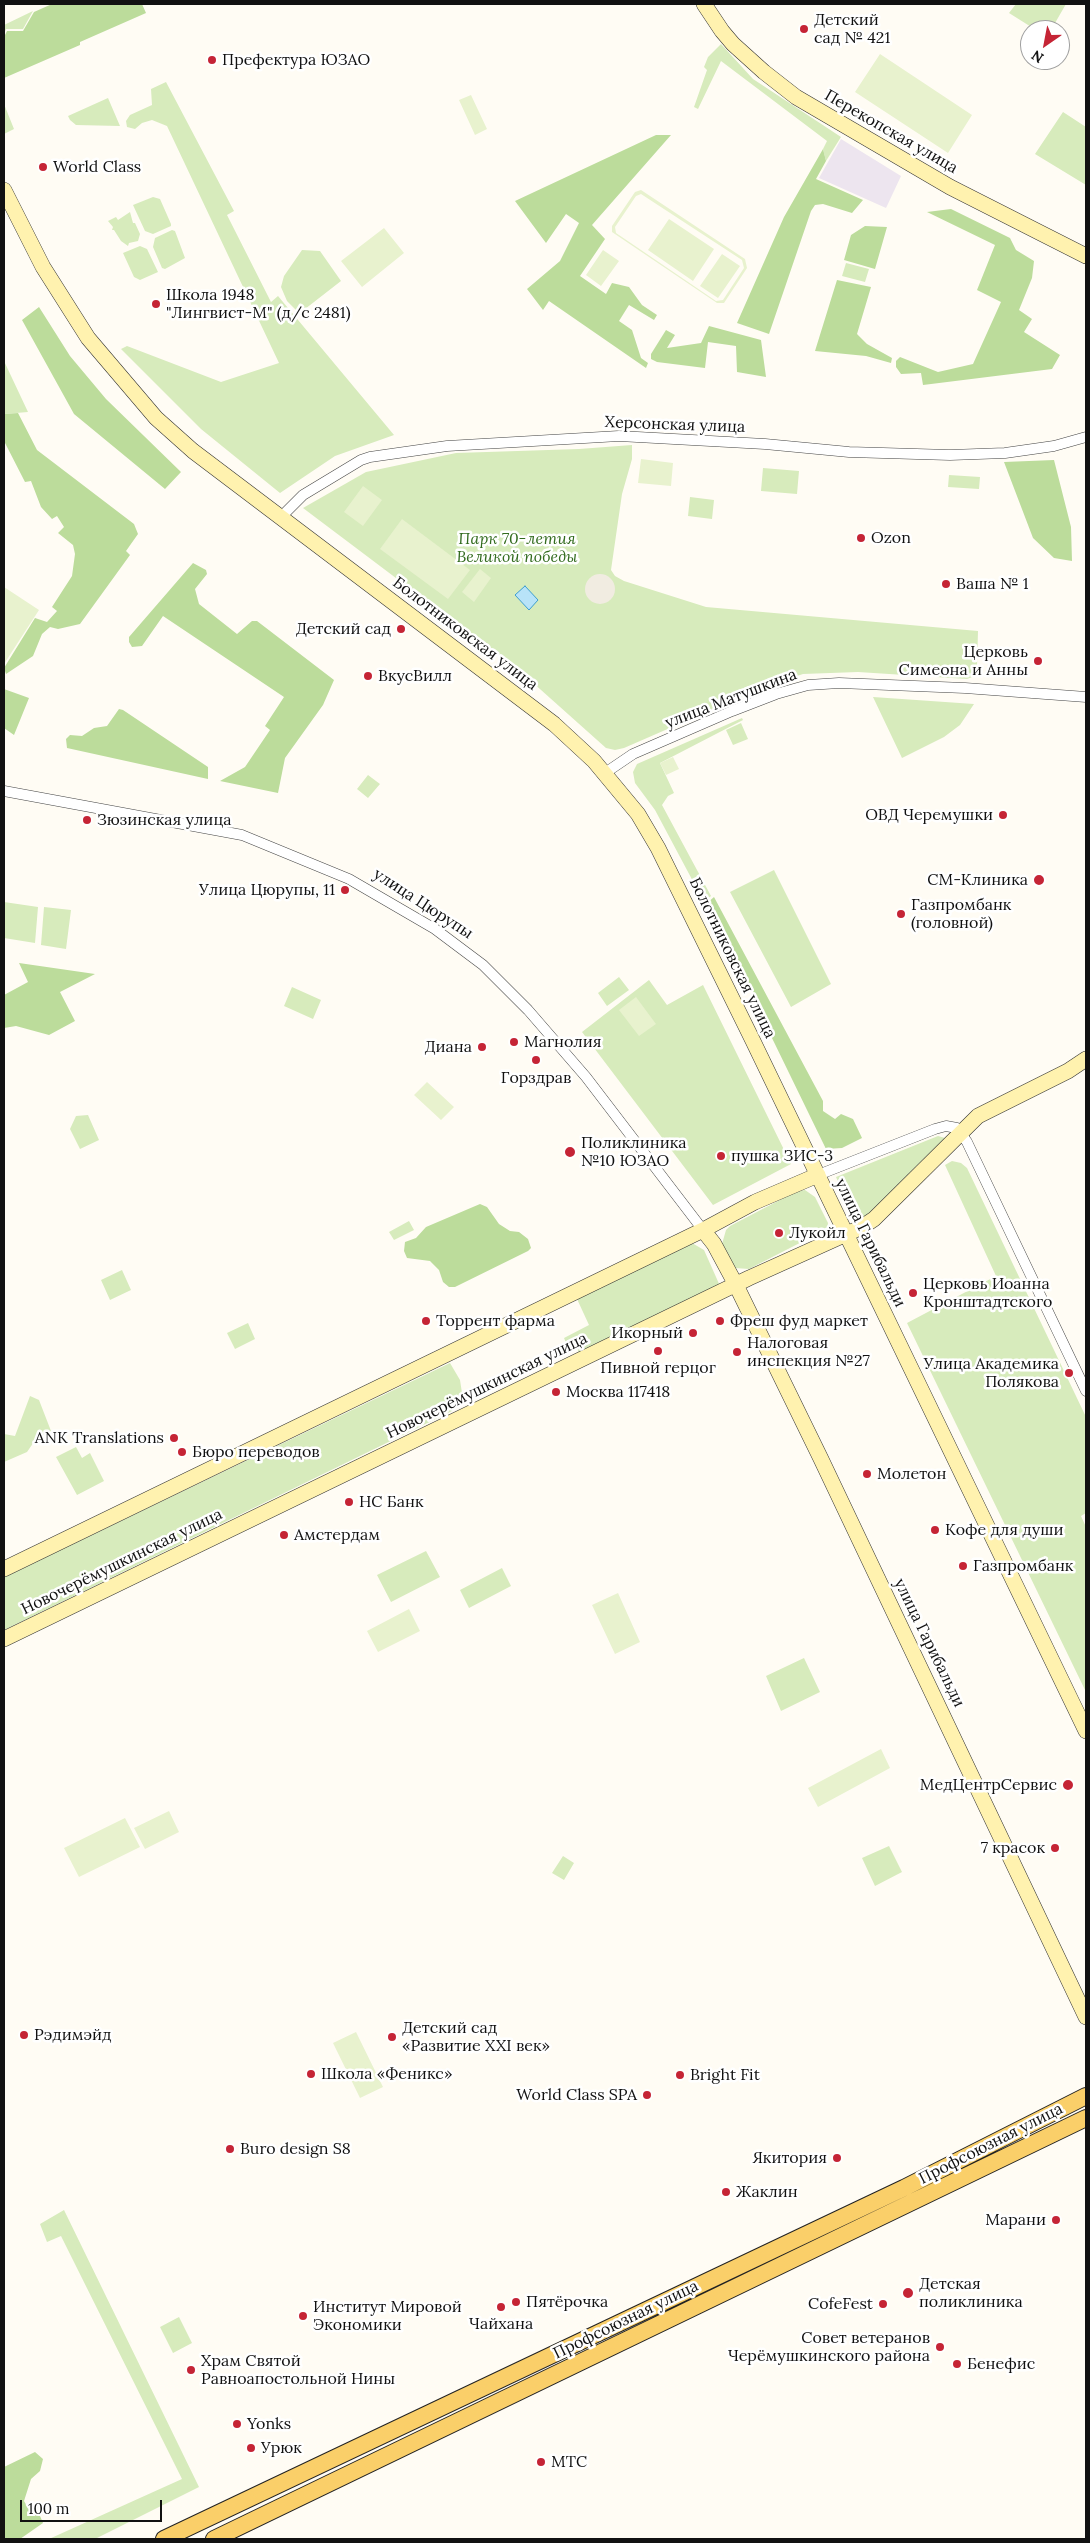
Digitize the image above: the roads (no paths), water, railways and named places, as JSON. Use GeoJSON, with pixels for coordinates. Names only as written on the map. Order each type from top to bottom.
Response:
{"type":"FeatureCollection","features":[{"type":"Feature","properties":{"kind":"main road","name":"Профсоюзная улица"},"geometry":{"type":"LineString","coordinates":[[164,2539],[904,2188],[1086,2096]]}},
{"type":"Feature","properties":{"kind":"main road","name":"Профсоюзная улица"},"geometry":{"type":"LineString","coordinates":[[214,2539],[1086,2118]]}},
{"type":"Feature","properties":{"kind":"street","name":"Перекопская улица"},"geometry":{"type":"LineString","coordinates":[[704,4],[733,44],[796,97],[950,187],[1086,256]]}},
{"type":"Feature","properties":{"kind":"street","name":"Болотниковская улица"},"geometry":{"type":"LineString","coordinates":[[4,190],[56,288],[88,338],[122,381],[178,438],[527,702],[571,738],[605,773],[638,814],[658,848],[818,1175]]}},
{"type":"Feature","properties":{"kind":"street","name":"Херсонская улица"},"geometry":{"type":"LineString","coordinates":[[281,517],[298,498],[361,460],[447,446],[619,436],[766,444],[849,452],[950,455],[1005,453],[1054,446],[1086,437]]}},
{"type":"Feature","properties":{"kind":"street","name":"улица Матушкина"},"geometry":{"type":"LineString","coordinates":[[605,773],[633,754],[767,698],[808,685],[839,683],[965,688],[1086,697]]}},
{"type":"Feature","properties":{"kind":"street","name":"улица Цюрупы"},"geometry":{"type":"LineString","coordinates":[[4,791],[242,835],[349,878],[435,929],[482,965],[528,1010],[586,1077],[704,1230],[736,1285]]}},
{"type":"Feature","properties":{"kind":"street","name":"Новочерёмушкинская улица"},"geometry":{"type":"LineString","coordinates":[[4,1639],[874,1219],[978,1116],[1068,1071],[1086,1059]]}},
{"type":"Feature","properties":{"kind":"street"},"geometry":{"type":"LineString","coordinates":[[4,1569],[704,1230],[755,1202],[941,1127],[957,1128],[961,1132],[1086,1391]]}},
{"type":"Feature","properties":{"kind":"street","name":"улица Гарибальди"},"geometry":{"type":"LineString","coordinates":[[818,1175],[1086,1731]]}},
{"type":"Feature","properties":{"kind":"street","name":"улица Гарибальди"},"geometry":{"type":"LineString","coordinates":[[736,1285],[919,1661],[1086,2017]]}},
{"type":"Feature","properties":{"kind":"water"},"geometry":{"type":"Polygon","coordinates":[[[525,586],[538,600],[529,610],[515,595],[525,586]]]}},
{"type":"Feature","properties":{"kind":"place","name":"Детский сад № 421"},"geometry":{"type":"Point","coordinates":[804,29]}},
{"type":"Feature","properties":{"kind":"place","name":"Префектура ЮЗАО"},"geometry":{"type":"Point","coordinates":[212,60]}},
{"type":"Feature","properties":{"kind":"place","name":"World Class"},"geometry":{"type":"Point","coordinates":[43,167]}},
{"type":"Feature","properties":{"kind":"place","name":"Школа 1948 \"Лингвист-М\" (д/с 2481)"},"geometry":{"type":"Point","coordinates":[156,304]}},
{"type":"Feature","properties":{"kind":"place","name":"Ozon"},"geometry":{"type":"Point","coordinates":[861,538]}},
{"type":"Feature","properties":{"kind":"place","name":"Ваша № 1"},"geometry":{"type":"Point","coordinates":[946,584]}},
{"type":"Feature","properties":{"kind":"place","name":"Детский сад"},"geometry":{"type":"Point","coordinates":[401,629]}},
{"type":"Feature","properties":{"kind":"place","name":"Церковь Симеона и Анны"},"geometry":{"type":"Point","coordinates":[1038,661]}},
{"type":"Feature","properties":{"kind":"place","name":"ВкусВилл"},"geometry":{"type":"Point","coordinates":[368,676]}},
{"type":"Feature","properties":{"kind":"place","name":"ОВД Черемушки"},"geometry":{"type":"Point","coordinates":[1003,815]}},
{"type":"Feature","properties":{"kind":"place","name":"Зюзинская улица"},"geometry":{"type":"Point","coordinates":[87,820]}},
{"type":"Feature","properties":{"kind":"place","name":"СМ-Клиника"},"geometry":{"type":"Point","coordinates":[1039,880]}},
{"type":"Feature","properties":{"kind":"place","name":"Улица Цюрупы, 11"},"geometry":{"type":"Point","coordinates":[345,890]}},
{"type":"Feature","properties":{"kind":"place","name":"Газпромбанк (головной)"},"geometry":{"type":"Point","coordinates":[901,914]}},
{"type":"Feature","properties":{"kind":"place","name":"Магнолия"},"geometry":{"type":"Point","coordinates":[514,1042]}},
{"type":"Feature","properties":{"kind":"place","name":"Диана"},"geometry":{"type":"Point","coordinates":[482,1047]}},
{"type":"Feature","properties":{"kind":"place","name":"Горздрав"},"geometry":{"type":"Point","coordinates":[536,1060]}},
{"type":"Feature","properties":{"kind":"place","name":"Поликлиника №10 ЮЗАО"},"geometry":{"type":"Point","coordinates":[570,1152]}},
{"type":"Feature","properties":{"kind":"place","name":"пушка ЗИС-3"},"geometry":{"type":"Point","coordinates":[721,1156]}},
{"type":"Feature","properties":{"kind":"place","name":"Лукойл"},"geometry":{"type":"Point","coordinates":[779,1233]}},
{"type":"Feature","properties":{"kind":"place","name":"Церковь Иоанна Кронштадтского"},"geometry":{"type":"Point","coordinates":[913,1293]}},
{"type":"Feature","properties":{"kind":"place","name":"Торрент фарма"},"geometry":{"type":"Point","coordinates":[426,1321]}},
{"type":"Feature","properties":{"kind":"place","name":"Фреш фуд маркет"},"geometry":{"type":"Point","coordinates":[720,1321]}},
{"type":"Feature","properties":{"kind":"place","name":"Икорный"},"geometry":{"type":"Point","coordinates":[693,1333]}},
{"type":"Feature","properties":{"kind":"place","name":"Пивной герцог"},"geometry":{"type":"Point","coordinates":[658,1351]}},
{"type":"Feature","properties":{"kind":"place","name":"Налоговая инспекция №27"},"geometry":{"type":"Point","coordinates":[737,1352]}},
{"type":"Feature","properties":{"kind":"place","name":"Улица Академика Полякова"},"geometry":{"type":"Point","coordinates":[1069,1373]}},
{"type":"Feature","properties":{"kind":"place","name":"Москва 117418"},"geometry":{"type":"Point","coordinates":[556,1392]}},
{"type":"Feature","properties":{"kind":"place","name":"ANK Translations"},"geometry":{"type":"Point","coordinates":[174,1438]}},
{"type":"Feature","properties":{"kind":"place","name":"Бюро переводов"},"geometry":{"type":"Point","coordinates":[182,1452]}},
{"type":"Feature","properties":{"kind":"place","name":"Молетон"},"geometry":{"type":"Point","coordinates":[867,1474]}},
{"type":"Feature","properties":{"kind":"place","name":"НС Банк"},"geometry":{"type":"Point","coordinates":[349,1502]}},
{"type":"Feature","properties":{"kind":"place","name":"Кофе для души"},"geometry":{"type":"Point","coordinates":[935,1530]}},
{"type":"Feature","properties":{"kind":"place","name":"Амстердам"},"geometry":{"type":"Point","coordinates":[284,1535]}},
{"type":"Feature","properties":{"kind":"place","name":"Газпромбанк"},"geometry":{"type":"Point","coordinates":[963,1566]}},
{"type":"Feature","properties":{"kind":"place","name":"МедЦентрСервис"},"geometry":{"type":"Point","coordinates":[1068,1785]}},
{"type":"Feature","properties":{"kind":"place","name":"7 красок"},"geometry":{"type":"Point","coordinates":[1055,1848]}},
{"type":"Feature","properties":{"kind":"place","name":"Рэдимэйд"},"geometry":{"type":"Point","coordinates":[24,2035]}},
{"type":"Feature","properties":{"kind":"place","name":"Детский сад «Развитие XXI век»"},"geometry":{"type":"Point","coordinates":[392,2037]}},
{"type":"Feature","properties":{"kind":"place","name":"Школа «Феникс»"},"geometry":{"type":"Point","coordinates":[311,2074]}},
{"type":"Feature","properties":{"kind":"place","name":"Bright Fit"},"geometry":{"type":"Point","coordinates":[680,2075]}},
{"type":"Feature","properties":{"kind":"place","name":"World Class SPA"},"geometry":{"type":"Point","coordinates":[647,2095]}},
{"type":"Feature","properties":{"kind":"place","name":"Buro design S8"},"geometry":{"type":"Point","coordinates":[230,2149]}},
{"type":"Feature","properties":{"kind":"place","name":"Якитория"},"geometry":{"type":"Point","coordinates":[837,2158]}},
{"type":"Feature","properties":{"kind":"place","name":"Жаклин"},"geometry":{"type":"Point","coordinates":[726,2192]}},
{"type":"Feature","properties":{"kind":"place","name":"Марани"},"geometry":{"type":"Point","coordinates":[1056,2220]}},
{"type":"Feature","properties":{"kind":"place","name":"Детская поликлиника"},"geometry":{"type":"Point","coordinates":[908,2293]}},
{"type":"Feature","properties":{"kind":"place","name":"Пятёрочка"},"geometry":{"type":"Point","coordinates":[516,2302]}},
{"type":"Feature","properties":{"kind":"place","name":"CofeFest"},"geometry":{"type":"Point","coordinates":[883,2304]}},
{"type":"Feature","properties":{"kind":"place","name":"Чайхана"},"geometry":{"type":"Point","coordinates":[501,2307]}},
{"type":"Feature","properties":{"kind":"place","name":"Институт Мировой Экономики"},"geometry":{"type":"Point","coordinates":[303,2316]}},
{"type":"Feature","properties":{"kind":"place","name":"Совет ветеранов Черёмушкинского района"},"geometry":{"type":"Point","coordinates":[940,2347]}},
{"type":"Feature","properties":{"kind":"place","name":"Бенефис"},"geometry":{"type":"Point","coordinates":[957,2364]}},
{"type":"Feature","properties":{"kind":"place","name":"Храм Святой Равноапостольной Нины"},"geometry":{"type":"Point","coordinates":[191,2370]}},
{"type":"Feature","properties":{"kind":"place","name":"Yonks"},"geometry":{"type":"Point","coordinates":[237,2424]}},
{"type":"Feature","properties":{"kind":"place","name":"Урюк"},"geometry":{"type":"Point","coordinates":[251,2448]}},
{"type":"Feature","properties":{"kind":"place","name":"МТС"},"geometry":{"type":"Point","coordinates":[541,2462]}},
{"type":"Feature","properties":{"kind":"park label","name":"Парк 70-летия Великой победы"},"geometry":{"type":"Point","coordinates":[517,548]}}]}
